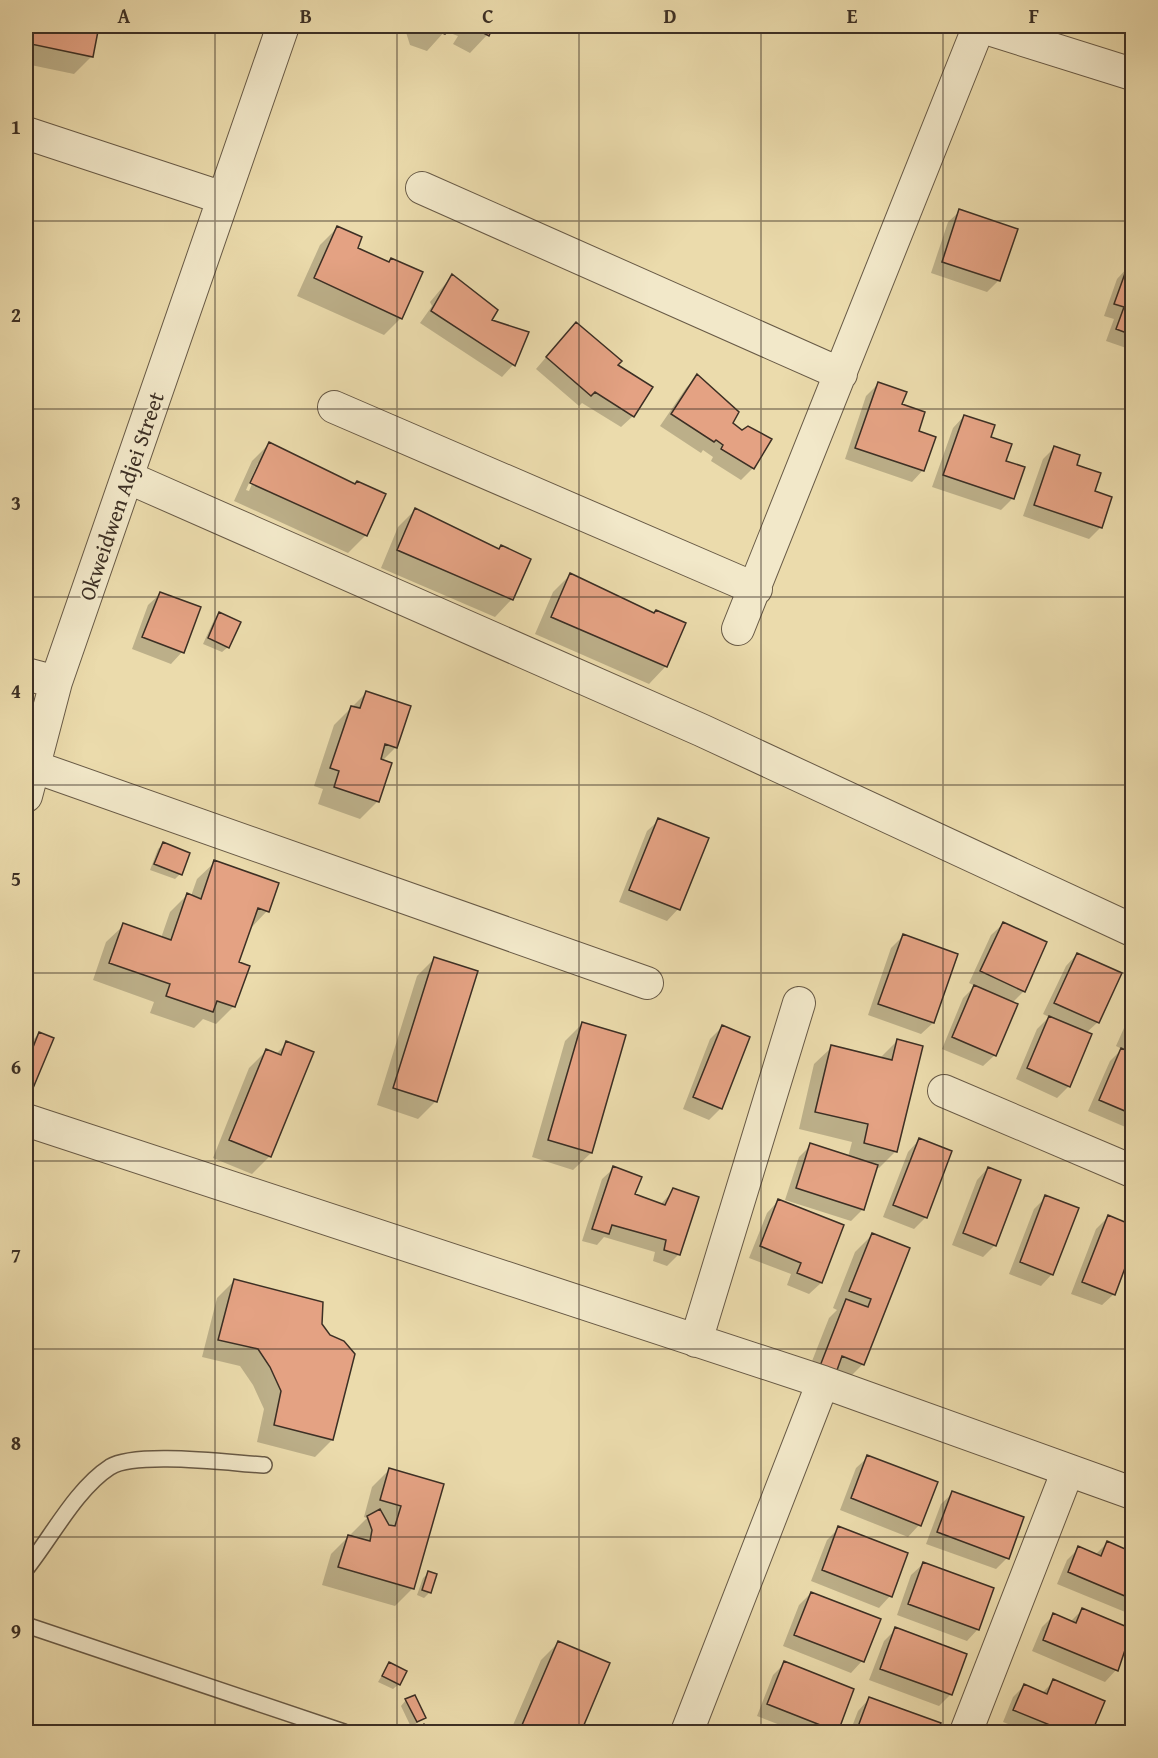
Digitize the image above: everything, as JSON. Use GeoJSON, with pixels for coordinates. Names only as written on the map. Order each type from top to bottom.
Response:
{"type":"FeatureCollection","features":[{"type":"Feature","properties":{"kind":"street","name":"Okweidwen Adjei Street"},"geometry":{"type":"LineString","coordinates":[[30,782],[56,682],[283,26]]}},
{"type":"Feature","properties":{"kind":"street"},"geometry":{"type":"LineString","coordinates":[[738,629],[756,589],[979,26],[1132,74]]}},
{"type":"Feature","properties":{"kind":"street"},"geometry":{"type":"LineString","coordinates":[[26,133],[223,198]]}},
{"type":"Feature","properties":{"kind":"street"},"geometry":{"type":"LineString","coordinates":[[422,188],[841,374]]}},
{"type":"Feature","properties":{"kind":"street"},"geometry":{"type":"LineString","coordinates":[[334,407],[756,589]]}},
{"type":"Feature","properties":{"kind":"street"},"geometry":{"type":"LineString","coordinates":[[127,477],[701,730],[1132,930]]}},
{"type":"Feature","properties":{"kind":"street"},"geometry":{"type":"LineString","coordinates":[[26,674],[56,682]]}},
{"type":"Feature","properties":{"kind":"street"},"geometry":{"type":"LineString","coordinates":[[30,782],[647,983]]}},
{"type":"Feature","properties":{"kind":"street"},"geometry":{"type":"LineString","coordinates":[[696,1341],[799,1003]]}},
{"type":"Feature","properties":{"kind":"street"},"geometry":{"type":"LineString","coordinates":[[944,1091],[1132,1171]]}},
{"type":"Feature","properties":{"kind":"street"},"geometry":{"type":"LineString","coordinates":[[26,1120],[823,1382],[1132,1493]]}},
{"type":"Feature","properties":{"kind":"street"},"geometry":{"type":"LineString","coordinates":[[687,1732],[823,1382]]}},
{"type":"Feature","properties":{"kind":"street"},"geometry":{"type":"LineString","coordinates":[[966,1732],[1068,1470]]}},
{"type":"Feature","properties":{"kind":"lane"},"geometry":{"type":"LineString","coordinates":[[26,1569],[88,1486],[110,1467],[132,1459],[264,1465]]}},
{"type":"Feature","properties":{"kind":"lane"},"geometry":{"type":"LineString","coordinates":[[26,1624],[344,1732]]}},
{"type":"Feature","properties":{"kind":"building"},"geometry":{"type":"Polygon","coordinates":[[[26,26],[99,26],[93,57],[26,43],[26,26]]]}},
{"type":"Feature","properties":{"kind":"building"},"geometry":{"type":"Polygon","coordinates":[[[426,26],[450,26],[445,34],[426,26]]]}},
{"type":"Feature","properties":{"kind":"building"},"geometry":{"type":"Polygon","coordinates":[[[470,26],[493,26],[489,36],[470,26]]]}},
{"type":"Feature","properties":{"kind":"building"},"geometry":{"type":"Polygon","coordinates":[[[959,209],[1018,229],[1000,281],[942,262],[959,209]]]}},
{"type":"Feature","properties":{"kind":"building"},"geometry":{"type":"Polygon","coordinates":[[[337,226],[362,237],[358,248],[389,262],[391,258],[423,272],[402,319],[314,278],[337,226]]]}},
{"type":"Feature","properties":{"kind":"building"},"geometry":{"type":"Polygon","coordinates":[[[1128,265],[1132,267],[1132,335],[1116,329],[1124,307],[1114,304],[1128,265]]]}},
{"type":"Feature","properties":{"kind":"building"},"geometry":{"type":"Polygon","coordinates":[[[452,274],[498,310],[492,320],[529,332],[515,366],[431,311],[452,274]]]}},
{"type":"Feature","properties":{"kind":"building"},"geometry":{"type":"Polygon","coordinates":[[[576,322],[622,361],[618,365],[653,387],[634,417],[595,392],[591,396],[546,357],[576,322]]]}},
{"type":"Feature","properties":{"kind":"building"},"geometry":{"type":"Polygon","coordinates":[[[697,374],[739,412],[733,423],[742,430],[748,426],[772,439],[754,469],[721,449],[723,445],[716,440],[714,442],[671,414],[697,374]]]}},
{"type":"Feature","properties":{"kind":"building"},"geometry":{"type":"Polygon","coordinates":[[[878,382],[907,392],[902,404],[925,412],[919,431],[936,437],[924,471],[855,448],[878,382]]]}},
{"type":"Feature","properties":{"kind":"building"},"geometry":{"type":"Polygon","coordinates":[[[964,415],[995,425],[991,437],[1012,444],[1006,461],[1025,467],[1014,499],[943,475],[964,415]]]}},
{"type":"Feature","properties":{"kind":"building"},"geometry":{"type":"Polygon","coordinates":[[[269,442],[355,484],[357,481],[386,494],[367,536],[250,483],[269,442]]]}},
{"type":"Feature","properties":{"kind":"building"},"geometry":{"type":"Polygon","coordinates":[[[1054,446],[1080,455],[1077,465],[1101,473],[1095,491],[1112,497],[1102,528],[1034,505],[1054,446]]]}},
{"type":"Feature","properties":{"kind":"building"},"geometry":{"type":"Polygon","coordinates":[[[415,508],[499,549],[501,545],[531,559],[513,600],[397,550],[415,508]]]}},
{"type":"Feature","properties":{"kind":"building"},"geometry":{"type":"Polygon","coordinates":[[[570,573],[654,613],[656,610],[686,623],[667,667],[551,617],[570,573]]]}},
{"type":"Feature","properties":{"kind":"building"},"geometry":{"type":"Polygon","coordinates":[[[160,592],[201,607],[184,653],[142,637],[160,592]]]}},
{"type":"Feature","properties":{"kind":"building"},"geometry":{"type":"Polygon","coordinates":[[[219,612],[241,622],[229,648],[208,638],[219,612]]]}},
{"type":"Feature","properties":{"kind":"building"},"geometry":{"type":"Polygon","coordinates":[[[366,691],[411,706],[397,748],[385,744],[381,759],[392,763],[379,802],[334,787],[339,771],[330,768],[351,706],[360,708],[366,691]]]}},
{"type":"Feature","properties":{"kind":"building"},"geometry":{"type":"Polygon","coordinates":[[[658,818],[709,838],[680,910],[629,890],[658,818]]]}},
{"type":"Feature","properties":{"kind":"building"},"geometry":{"type":"Polygon","coordinates":[[[163,842],[190,853],[182,875],[154,864],[163,842]]]}},
{"type":"Feature","properties":{"kind":"building"},"geometry":{"type":"Polygon","coordinates":[[[214,860],[279,883],[269,912],[258,908],[239,962],[250,966],[235,1007],[217,1001],[213,1012],[166,996],[170,984],[109,963],[123,923],[171,940],[187,893],[201,899],[214,860]]]}},
{"type":"Feature","properties":{"kind":"building"},"geometry":{"type":"Polygon","coordinates":[[[1003,922],[1047,942],[1025,992],[980,971],[1003,922]]]}},
{"type":"Feature","properties":{"kind":"building"},"geometry":{"type":"Polygon","coordinates":[[[903,934],[958,954],[934,1023],[878,1004],[903,934]]]}},
{"type":"Feature","properties":{"kind":"building"},"geometry":{"type":"Polygon","coordinates":[[[1077,953],[1122,973],[1099,1023],[1054,1003],[1077,953]]]}},
{"type":"Feature","properties":{"kind":"building"},"geometry":{"type":"Polygon","coordinates":[[[434,957],[478,971],[437,1102],[393,1088],[434,957]]]}},
{"type":"Feature","properties":{"kind":"building"},"geometry":{"type":"Polygon","coordinates":[[[974,985],[1018,1004],[996,1056],[952,1037],[974,985]]]}},
{"type":"Feature","properties":{"kind":"building"},"geometry":{"type":"Polygon","coordinates":[[[1049,1016],[1092,1034],[1070,1087],[1027,1068],[1049,1016]]]}},
{"type":"Feature","properties":{"kind":"building"},"geometry":{"type":"Polygon","coordinates":[[[582,1022],[626,1035],[592,1153],[548,1140],[582,1022]]]}},
{"type":"Feature","properties":{"kind":"building"},"geometry":{"type":"Polygon","coordinates":[[[722,1025],[750,1037],[722,1109],[693,1097],[722,1025]]]}},
{"type":"Feature","properties":{"kind":"building"},"geometry":{"type":"Polygon","coordinates":[[[39,1032],[54,1038],[31,1093],[26,1090],[26,1065],[39,1032]]]}},
{"type":"Feature","properties":{"kind":"building"},"geometry":{"type":"Polygon","coordinates":[[[897,1039],[923,1046],[897,1152],[864,1143],[868,1124],[815,1112],[831,1045],[892,1060],[897,1039]]]}},
{"type":"Feature","properties":{"kind":"building"},"geometry":{"type":"Polygon","coordinates":[[[286,1041],[314,1052],[271,1157],[229,1140],[266,1049],[281,1055],[286,1041]]]}},
{"type":"Feature","properties":{"kind":"building"},"geometry":{"type":"Polygon","coordinates":[[[1121,1048],[1132,1053],[1132,1114],[1099,1100],[1121,1048]]]}},
{"type":"Feature","properties":{"kind":"building"},"geometry":{"type":"Polygon","coordinates":[[[919,1138],[952,1151],[927,1218],[893,1205],[919,1138]]]}},
{"type":"Feature","properties":{"kind":"building"},"geometry":{"type":"Polygon","coordinates":[[[810,1143],[878,1165],[864,1210],[796,1188],[810,1143]]]}},
{"type":"Feature","properties":{"kind":"building"},"geometry":{"type":"Polygon","coordinates":[[[613,1166],[642,1177],[635,1194],[665,1205],[673,1188],[699,1197],[680,1255],[664,1250],[666,1240],[612,1225],[609,1234],[592,1229],[613,1166]]]}},
{"type":"Feature","properties":{"kind":"building"},"geometry":{"type":"Polygon","coordinates":[[[988,1167],[1021,1180],[996,1246],[963,1233],[988,1167]]]}},
{"type":"Feature","properties":{"kind":"building"},"geometry":{"type":"Polygon","coordinates":[[[1045,1195],[1079,1208],[1053,1275],[1020,1262],[1045,1195]]]}},
{"type":"Feature","properties":{"kind":"building"},"geometry":{"type":"Polygon","coordinates":[[[778,1199],[844,1225],[822,1283],[797,1273],[801,1263],[760,1246],[778,1199]]]}},
{"type":"Feature","properties":{"kind":"building"},"geometry":{"type":"Polygon","coordinates":[[[1108,1215],[1132,1225],[1132,1249],[1115,1295],[1082,1282],[1108,1215]]]}},
{"type":"Feature","properties":{"kind":"building"},"geometry":{"type":"Polygon","coordinates":[[[872,1233],[910,1248],[864,1365],[842,1356],[836,1373],[820,1366],[846,1299],[868,1307],[871,1299],[849,1291],[872,1233]]]}},
{"type":"Feature","properties":{"kind":"building"},"geometry":{"type":"Polygon","coordinates":[[[234,1279],[323,1302],[322,1324],[330,1335],[344,1341],[355,1354],[333,1440],[274,1425],[281,1391],[270,1367],[258,1349],[218,1340],[234,1279]]]}},
{"type":"Feature","properties":{"kind":"building"},"geometry":{"type":"Polygon","coordinates":[[[867,1455],[938,1482],[921,1526],[851,1498],[867,1455]]]}},
{"type":"Feature","properties":{"kind":"building"},"geometry":{"type":"Polygon","coordinates":[[[389,1468],[444,1484],[414,1589],[338,1567],[348,1535],[370,1541],[372,1530],[367,1516],[380,1509],[389,1525],[395,1526],[401,1506],[380,1500],[389,1468]]]}},
{"type":"Feature","properties":{"kind":"building"},"geometry":{"type":"Polygon","coordinates":[[[952,1491],[1024,1517],[1009,1559],[937,1532],[952,1491]]]}},
{"type":"Feature","properties":{"kind":"building"},"geometry":{"type":"Polygon","coordinates":[[[838,1526],[908,1553],[892,1597],[822,1570],[838,1526]]]}},
{"type":"Feature","properties":{"kind":"building"},"geometry":{"type":"Polygon","coordinates":[[[1107,1541],[1132,1552],[1132,1599],[1068,1572],[1078,1546],[1101,1556],[1107,1541]]]}},
{"type":"Feature","properties":{"kind":"building"},"geometry":{"type":"Polygon","coordinates":[[[923,1562],[994,1588],[979,1630],[908,1604],[923,1562]]]}},
{"type":"Feature","properties":{"kind":"building"},"geometry":{"type":"Polygon","coordinates":[[[428,1571],[437,1574],[431,1593],[422,1590],[428,1571]]]}},
{"type":"Feature","properties":{"kind":"building"},"geometry":{"type":"Polygon","coordinates":[[[811,1592],[881,1619],[864,1662],[794,1635],[811,1592]]]}},
{"type":"Feature","properties":{"kind":"building"},"geometry":{"type":"Polygon","coordinates":[[[1082,1608],[1132,1629],[1118,1671],[1043,1640],[1053,1613],[1076,1623],[1082,1608]]]}},
{"type":"Feature","properties":{"kind":"building"},"geometry":{"type":"Polygon","coordinates":[[[895,1627],[967,1654],[952,1695],[880,1669],[895,1627]]]}},
{"type":"Feature","properties":{"kind":"building"},"geometry":{"type":"Polygon","coordinates":[[[558,1641],[610,1663],[581,1732],[519,1732],[558,1641]]]}},
{"type":"Feature","properties":{"kind":"building"},"geometry":{"type":"Polygon","coordinates":[[[784,1661],[854,1689],[838,1732],[767,1704],[784,1661]]]}},
{"type":"Feature","properties":{"kind":"building"},"geometry":{"type":"Polygon","coordinates":[[[389,1662],[407,1671],[400,1685],[382,1676],[389,1662]]]}},
{"type":"Feature","properties":{"kind":"building"},"geometry":{"type":"Polygon","coordinates":[[[1053,1679],[1105,1701],[1092,1732],[1067,1732],[1013,1710],[1024,1684],[1047,1694],[1053,1679]]]}},
{"type":"Feature","properties":{"kind":"building"},"geometry":{"type":"Polygon","coordinates":[[[415,1695],[426,1718],[417,1722],[405,1699],[415,1695]]]}},
{"type":"Feature","properties":{"kind":"building"},"geometry":{"type":"Polygon","coordinates":[[[869,1697],[941,1723],[937,1732],[856,1732],[869,1697]]]}},
{"type":"Feature","properties":{"kind":"building"},"geometry":{"type":"Polygon","coordinates":[[[424,1724],[434,1732],[418,1732],[424,1724]]]}}]}
